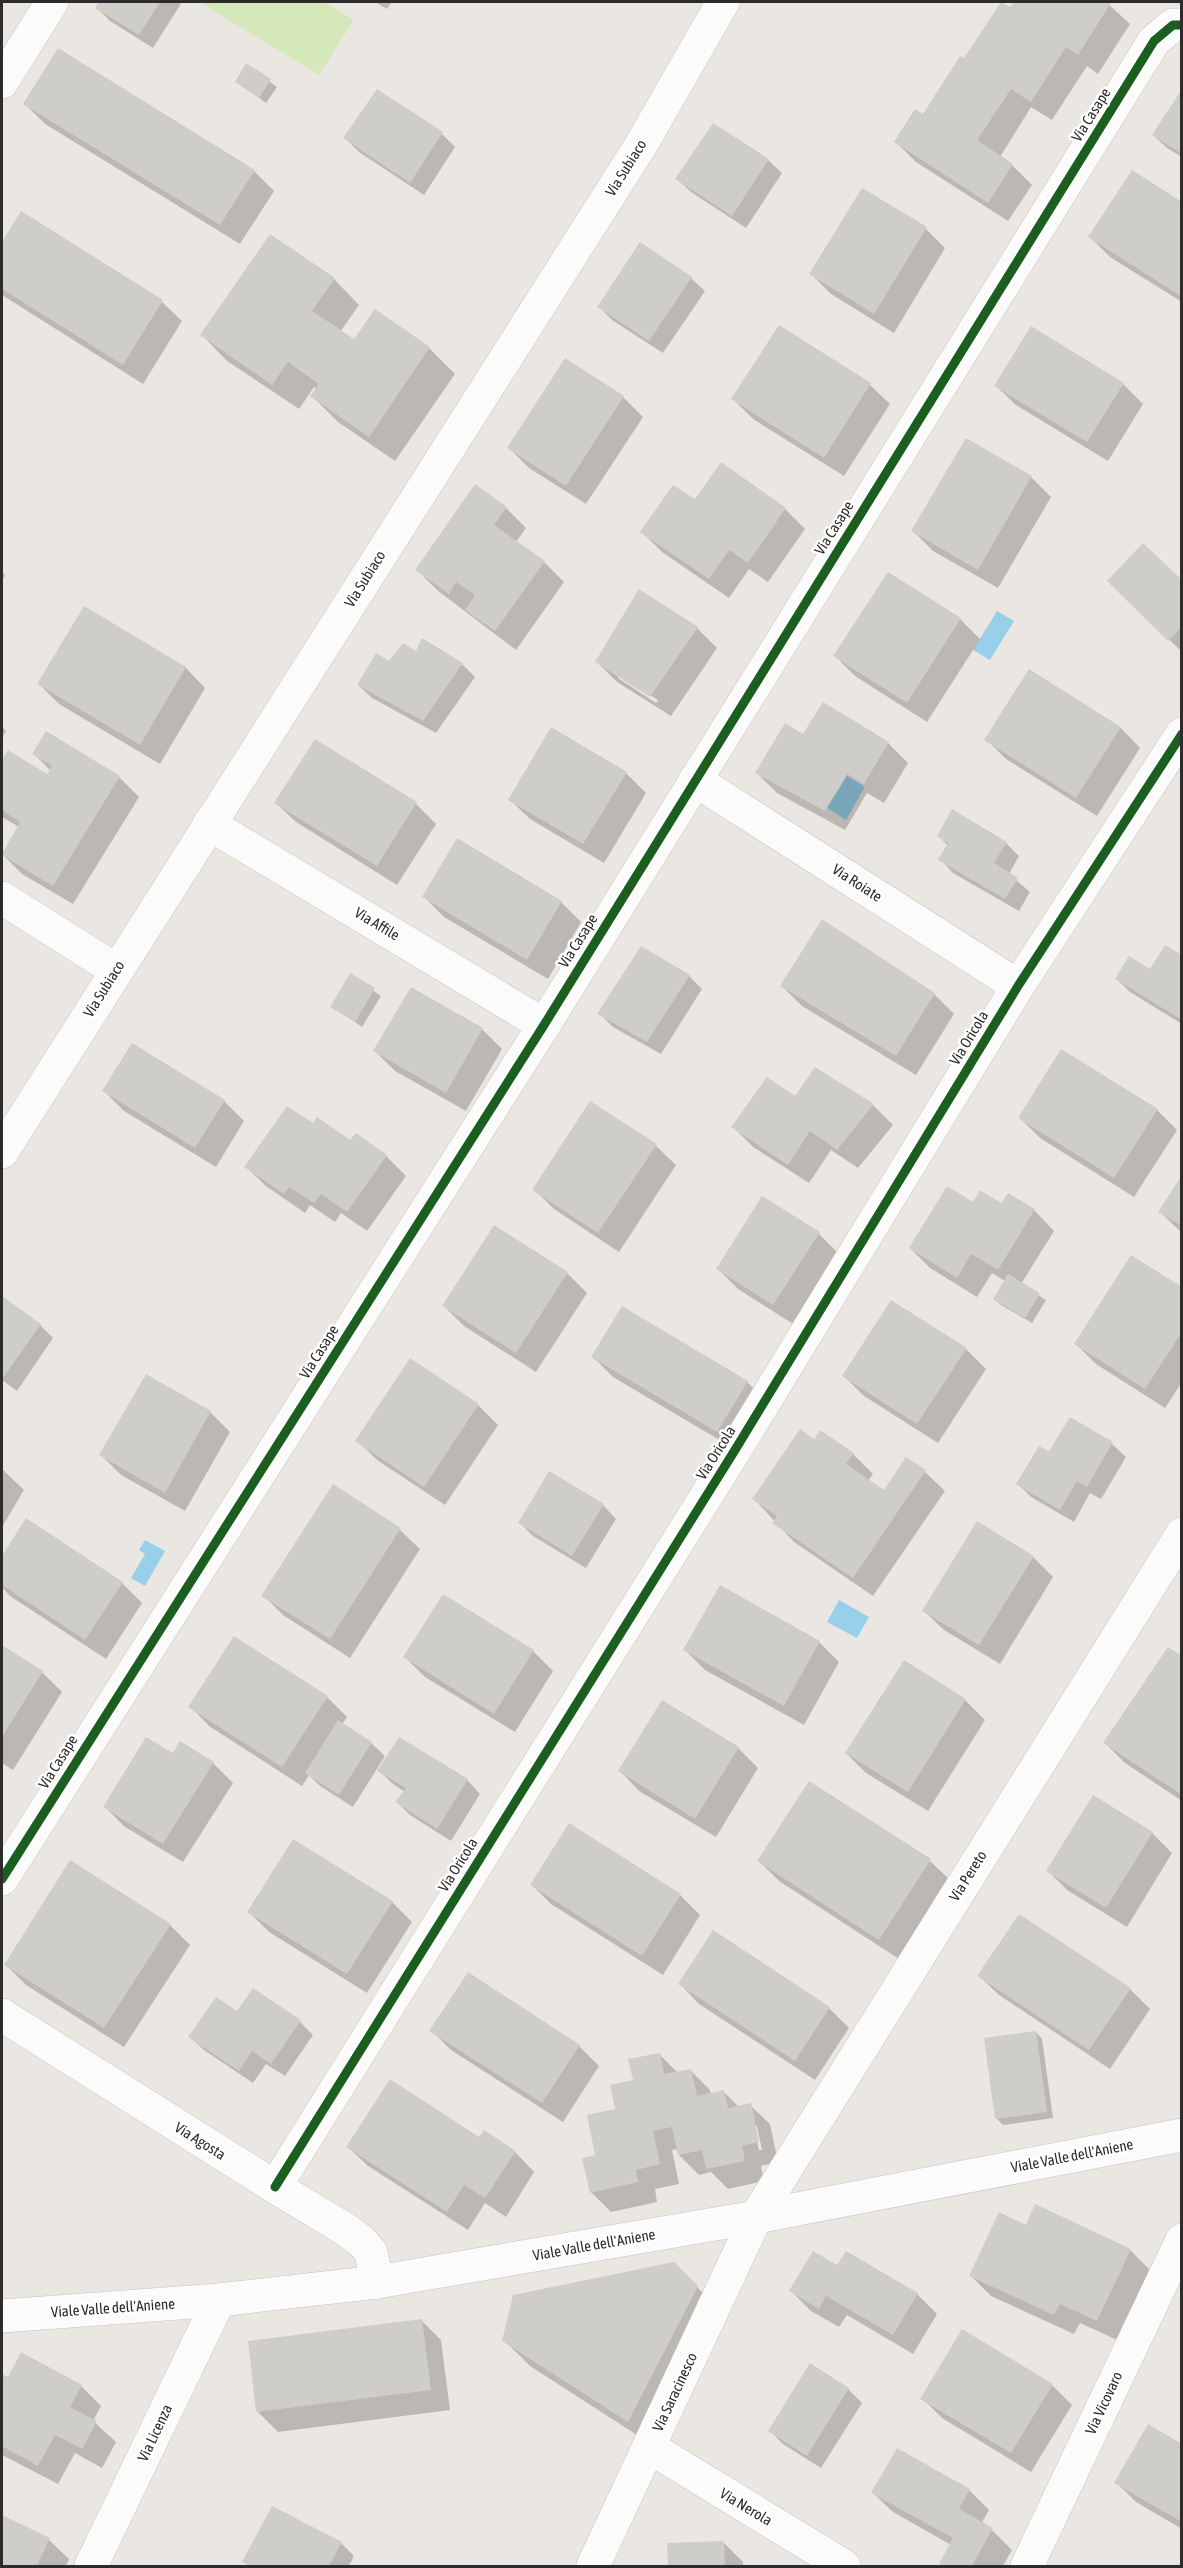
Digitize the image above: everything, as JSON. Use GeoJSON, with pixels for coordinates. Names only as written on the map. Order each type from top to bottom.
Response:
{"type":"FeatureCollection","features":[{"type":"Feature","properties":{"kind":"street"},"geometry":{"type":"LineString","coordinates":[[2,82],[52,2]]}},
{"type":"Feature","properties":{"kind":"street","name":"Via Subiaco"},"geometry":{"type":"LineString","coordinates":[[2,1152],[641,145],[723,2]]}},
{"type":"Feature","properties":{"kind":"street","name":"Via Casape"},"geometry":{"type":"LineString","coordinates":[[2,1880],[544,1025],[1154,41],[1173,25],[1182,24]]}},
{"type":"Feature","properties":{"kind":"street","name":"Via Oricola"},"geometry":{"type":"LineString","coordinates":[[274,2187],[729,1461],[1018,986],[1182,734]]}},
{"type":"Feature","properties":{"kind":"street","name":"Via Roiate"},"geometry":{"type":"LineString","coordinates":[[695,780],[1018,986]]}},
{"type":"Feature","properties":{"kind":"street","name":"Via Affile"},"geometry":{"type":"LineString","coordinates":[[209,824],[544,1025]]}},
{"type":"Feature","properties":{"kind":"street"},"geometry":{"type":"LineString","coordinates":[[2,898],[116,970]]}},
{"type":"Feature","properties":{"kind":"street","name":"Via Pereto"},"geometry":{"type":"LineString","coordinates":[[756,2217],[1182,1534]]}},
{"type":"Feature","properties":{"kind":"street","name":"Via Agosta"},"geometry":{"type":"LineString","coordinates":[[2,2015],[361,2241],[371,2252],[377,2282]]}},
{"type":"Feature","properties":{"kind":"street","name":"Viale Valle dell'Aniene"},"geometry":{"type":"LineString","coordinates":[[2,2316],[219,2300],[377,2282],[756,2217],[1182,2135]]}},
{"type":"Feature","properties":{"kind":"street","name":"Via Saracinesco"},"geometry":{"type":"LineString","coordinates":[[592,2566],[756,2217]]}},
{"type":"Feature","properties":{"kind":"street","name":"Via Vicovaro"},"geometry":{"type":"LineString","coordinates":[[1027,2566],[1182,2240]]}},
{"type":"Feature","properties":{"kind":"street","name":"Via Licenza"},"geometry":{"type":"LineString","coordinates":[[91,2566],[219,2300]]}},
{"type":"Feature","properties":{"kind":"street","name":"Via Nerola"},"geometry":{"type":"LineString","coordinates":[[649,2447],[844,2566]]}},
{"type":"Feature","properties":{"kind":"green space"},"geometry":{"type":"Polygon","coordinates":[[[199,2],[324,2],[354,20],[319,75],[199,2]]]}},
{"type":"Feature","properties":{"kind":"water"},"geometry":{"type":"Polygon","coordinates":[[[997,611],[1014,621],[990,660],[973,650],[997,611]]]}},
{"type":"Feature","properties":{"kind":"water"},"geometry":{"type":"Polygon","coordinates":[[[847,776],[865,787],[846,820],[827,808],[847,776]]]}},
{"type":"Feature","properties":{"kind":"water"},"geometry":{"type":"Polygon","coordinates":[[[145,1540],[165,1551],[145,1586],[131,1578],[145,1554],[139,1550],[145,1540]]]}},
{"type":"Feature","properties":{"kind":"water"},"geometry":{"type":"Polygon","coordinates":[[[839,1600],[869,1617],[857,1638],[827,1622],[839,1600]]]}},
{"type":"Feature","properties":{"kind":"building"},"geometry":{"type":"Polygon","coordinates":[[[99,2],[160,2],[139,35],[95,8],[99,2]]]}},
{"type":"Feature","properties":{"kind":"building"},"geometry":{"type":"Polygon","coordinates":[[[1001,2],[1010,7],[1014,2],[1111,3],[1078,55],[1066,47],[1031,102],[1011,89],[977,140],[1013,164],[988,203],[894,142],[915,109],[923,114],[960,56],[964,58],[1001,2]]]}},
{"type":"Feature","properties":{"kind":"building"},"geometry":{"type":"Polygon","coordinates":[[[58,48],[255,170],[220,225],[23,104],[58,48]]]}},
{"type":"Feature","properties":{"kind":"building"},"geometry":{"type":"Polygon","coordinates":[[[246,63],[271,79],[259,98],[235,82],[246,63]]]}},
{"type":"Feature","properties":{"kind":"building"},"geometry":{"type":"Polygon","coordinates":[[[377,89],[443,132],[410,183],[343,138],[377,89]]]}},
{"type":"Feature","properties":{"kind":"building"},"geometry":{"type":"Polygon","coordinates":[[[1182,89],[1182,154],[1152,135],[1182,89]]]}},
{"type":"Feature","properties":{"kind":"building"},"geometry":{"type":"Polygon","coordinates":[[[713,123],[769,159],[732,216],[675,179],[713,123]]]}},
{"type":"Feature","properties":{"kind":"building"},"geometry":{"type":"Polygon","coordinates":[[[1132,170],[1182,202],[1182,297],[1088,237],[1132,170]]]}},
{"type":"Feature","properties":{"kind":"building"},"geometry":{"type":"Polygon","coordinates":[[[862,188],[927,227],[874,314],[809,274],[862,188]]]}},
{"type":"Feature","properties":{"kind":"building"},"geometry":{"type":"Polygon","coordinates":[[[21,211],[163,300],[123,365],[2,289],[2,242],[21,211]]]}},
{"type":"Feature","properties":{"kind":"building"},"geometry":{"type":"Polygon","coordinates":[[[270,234],[335,278],[312,311],[354,339],[375,309],[430,347],[369,437],[310,396],[319,384],[288,362],[272,385],[200,335],[270,234]]]}},
{"type":"Feature","properties":{"kind":"building"},"geometry":{"type":"Polygon","coordinates":[[[640,242],[692,277],[649,341],[597,307],[640,242]]]}},
{"type":"Feature","properties":{"kind":"building"},"geometry":{"type":"Polygon","coordinates":[[[779,325],[871,383],[824,458],[731,399],[779,325]]]}},
{"type":"Feature","properties":{"kind":"building"},"geometry":{"type":"Polygon","coordinates":[[[1031,326],[1124,383],[1087,442],[994,386],[1031,326]]]}},
{"type":"Feature","properties":{"kind":"building"},"geometry":{"type":"Polygon","coordinates":[[[565,358],[624,396],[566,486],[507,448],[565,358]]]}},
{"type":"Feature","properties":{"kind":"building"},"geometry":{"type":"Polygon","coordinates":[[[966,438],[1032,476],[978,570],[911,531],[966,438]]]}},
{"type":"Feature","properties":{"kind":"building"},"geometry":{"type":"Polygon","coordinates":[[[721,462],[786,508],[748,563],[729,550],[709,579],[640,532],[673,485],[695,499],[721,462]]]}},
{"type":"Feature","properties":{"kind":"building"},"geometry":{"type":"Polygon","coordinates":[[[475,484],[507,507],[494,525],[545,561],[495,631],[465,610],[475,595],[456,582],[449,594],[415,570],[475,484]]]}},
{"type":"Feature","properties":{"kind":"building"},"geometry":{"type":"Polygon","coordinates":[[[1143,543],[1182,580],[1182,627],[1168,641],[1107,581],[1143,543]]]}},
{"type":"Feature","properties":{"kind":"building"},"geometry":{"type":"Polygon","coordinates":[[[888,572],[961,618],[907,703],[833,656],[888,572]]]}},
{"type":"Feature","properties":{"kind":"building"},"geometry":{"type":"Polygon","coordinates":[[[639,589],[698,627],[650,697],[595,662],[639,589]]]}},
{"type":"Feature","properties":{"kind":"building"},"geometry":{"type":"Polygon","coordinates":[[[84,606],[186,667],[140,745],[37,684],[84,606]]]}},
{"type":"Feature","properties":{"kind":"building"},"geometry":{"type":"Polygon","coordinates":[[[422,638],[463,663],[423,721],[357,685],[376,653],[389,661],[403,643],[416,651],[422,638]]]}},
{"type":"Feature","properties":{"kind":"building"},"geometry":{"type":"Polygon","coordinates":[[[1029,669],[1121,727],[1076,798],[984,740],[1029,669]]]}},
{"type":"Feature","properties":{"kind":"building"},"geometry":{"type":"Polygon","coordinates":[[[823,702],[889,742],[864,784],[847,774],[825,811],[755,773],[785,723],[803,734],[823,702]]]}},
{"type":"Feature","properties":{"kind":"building"},"geometry":{"type":"Polygon","coordinates":[[[551,727],[627,772],[583,844],[508,800],[551,727]]]}},
{"type":"Feature","properties":{"kind":"building"},"geometry":{"type":"Polygon","coordinates":[[[46,731],[120,776],[53,886],[2,855],[20,822],[2,810],[2,760],[8,750],[47,774],[52,766],[32,754],[46,731]]]}},
{"type":"Feature","properties":{"kind":"building"},"geometry":{"type":"Polygon","coordinates":[[[315,739],[417,802],[377,866],[274,803],[315,739]]]}},
{"type":"Feature","properties":{"kind":"building"},"geometry":{"type":"Polygon","coordinates":[[[952,809],[1007,842],[994,863],[1018,878],[1005,899],[938,860],[948,843],[937,836],[952,809]]]}},
{"type":"Feature","properties":{"kind":"building"},"geometry":{"type":"Polygon","coordinates":[[[457,838],[562,901],[527,960],[422,897],[457,838]]]}},
{"type":"Feature","properties":{"kind":"building"},"geometry":{"type":"Polygon","coordinates":[[[822,919],[935,993],[896,1056],[780,986],[822,919]]]}},
{"type":"Feature","properties":{"kind":"building"},"geometry":{"type":"Polygon","coordinates":[[[1165,945],[1182,955],[1182,1020],[1115,979],[1129,956],[1150,969],[1165,945]]]}},
{"type":"Feature","properties":{"kind":"building"},"geometry":{"type":"Polygon","coordinates":[[[641,946],[690,975],[647,1042],[597,1014],[641,946]]]}},
{"type":"Feature","properties":{"kind":"building"},"geometry":{"type":"Polygon","coordinates":[[[350,973],[375,988],[355,1022],[330,1007],[350,973]]]}},
{"type":"Feature","properties":{"kind":"building"},"geometry":{"type":"Polygon","coordinates":[[[411,987],[483,1028],[446,1093],[373,1051],[411,987]]]}},
{"type":"Feature","properties":{"kind":"building"},"geometry":{"type":"Polygon","coordinates":[[[132,1043],[225,1100],[195,1148],[102,1091],[132,1043]]]}},
{"type":"Feature","properties":{"kind":"building"},"geometry":{"type":"Polygon","coordinates":[[[1061,1049],[1158,1109],[1114,1178],[1018,1118],[1061,1049]]]}},
{"type":"Feature","properties":{"kind":"building"},"geometry":{"type":"Polygon","coordinates":[[[815,1067],[874,1104],[837,1150],[810,1131],[788,1165],[731,1127],[767,1077],[795,1096],[815,1067]]]}},
{"type":"Feature","properties":{"kind":"building"},"geometry":{"type":"Polygon","coordinates":[[[590,1101],[657,1144],[598,1233],[532,1190],[590,1101]]]}},
{"type":"Feature","properties":{"kind":"building"},"geometry":{"type":"Polygon","coordinates":[[[287,1106],[313,1123],[317,1117],[350,1140],[356,1133],[387,1155],[347,1212],[321,1194],[314,1203],[289,1187],[284,1194],[244,1167],[287,1106]]]}},
{"type":"Feature","properties":{"kind":"building"},"geometry":{"type":"Polygon","coordinates":[[[1182,1175],[1182,1226],[1158,1212],[1182,1175]]]}},
{"type":"Feature","properties":{"kind":"building"},"geometry":{"type":"Polygon","coordinates":[[[947,1186],[973,1202],[980,1190],[1001,1203],[1008,1193],[1035,1209],[998,1270],[971,1254],[957,1278],[909,1248],[947,1186]]]}},
{"type":"Feature","properties":{"kind":"building"},"geometry":{"type":"Polygon","coordinates":[[[762,1196],[820,1232],[773,1305],[716,1269],[762,1196]]]}},
{"type":"Feature","properties":{"kind":"building"},"geometry":{"type":"Polygon","coordinates":[[[494,1225],[568,1272],[516,1353],[442,1306],[494,1225]]]}},
{"type":"Feature","properties":{"kind":"building"},"geometry":{"type":"Polygon","coordinates":[[[1131,1255],[1182,1287],[1182,1332],[1145,1389],[1074,1344],[1131,1255]]]}},
{"type":"Feature","properties":{"kind":"building"},"geometry":{"type":"Polygon","coordinates":[[[1008,1274],[1040,1293],[1025,1318],[993,1299],[1008,1274]]]}},
{"type":"Feature","properties":{"kind":"building"},"geometry":{"type":"Polygon","coordinates":[[[2,1296],[41,1324],[3,1378],[2,1377],[2,1296]]]}},
{"type":"Feature","properties":{"kind":"building"},"geometry":{"type":"Polygon","coordinates":[[[891,1300],[967,1348],[917,1424],[842,1376],[891,1300]]]}},
{"type":"Feature","properties":{"kind":"building"},"geometry":{"type":"Polygon","coordinates":[[[622,1306],[748,1381],[717,1432],[591,1357],[622,1306]]]}},
{"type":"Feature","properties":{"kind":"building"},"geometry":{"type":"Polygon","coordinates":[[[410,1358],[479,1404],[424,1487],[355,1441],[410,1358]]]}},
{"type":"Feature","properties":{"kind":"building"},"geometry":{"type":"Polygon","coordinates":[[[146,1374],[211,1411],[165,1493],[99,1455],[146,1374]]]}},
{"type":"Feature","properties":{"kind":"building"},"geometry":{"type":"Polygon","coordinates":[[[1070,1417],[1113,1442],[1087,1487],[1077,1481],[1060,1510],[1016,1484],[1039,1446],[1049,1451],[1070,1417]]]}},
{"type":"Feature","properties":{"kind":"building"},"geometry":{"type":"Polygon","coordinates":[[[800,1429],[814,1439],[820,1430],[854,1453],[846,1464],[884,1490],[906,1457],[926,1470],[853,1578],[772,1523],[777,1516],[752,1499],[800,1429]]]}},
{"type":"Feature","properties":{"kind":"building"},"geometry":{"type":"Polygon","coordinates":[[[549,1471],[604,1504],[572,1556],[518,1523],[549,1471]]]}},
{"type":"Feature","properties":{"kind":"building"},"geometry":{"type":"Polygon","coordinates":[[[333,1484],[401,1528],[330,1639],[261,1596],[333,1484]]]}},
{"type":"Feature","properties":{"kind":"building"},"geometry":{"type":"Polygon","coordinates":[[[26,1518],[123,1582],[85,1640],[2,1585],[2,1556],[26,1518]]]}},
{"type":"Feature","properties":{"kind":"building"},"geometry":{"type":"Polygon","coordinates":[[[977,1521],[1034,1556],[979,1645],[922,1611],[977,1521]]]}},
{"type":"Feature","properties":{"kind":"building"},"geometry":{"type":"Polygon","coordinates":[[[720,1585],[820,1641],[784,1706],[683,1650],[720,1585]]]}},
{"type":"Feature","properties":{"kind":"building"},"geometry":{"type":"Polygon","coordinates":[[[443,1594],[534,1650],[494,1714],[403,1657],[443,1594]]]}},
{"type":"Feature","properties":{"kind":"building"},"geometry":{"type":"Polygon","coordinates":[[[234,1636],[328,1696],[282,1767],[188,1707],[234,1636]]]}},
{"type":"Feature","properties":{"kind":"building"},"geometry":{"type":"Polygon","coordinates":[[[2,1645],[43,1671],[2,1737],[2,1645]]]}},
{"type":"Feature","properties":{"kind":"building"},"geometry":{"type":"Polygon","coordinates":[[[1168,1647],[1182,1656],[1182,1795],[1103,1743],[1168,1647]]]}},
{"type":"Feature","properties":{"kind":"building"},"geometry":{"type":"Polygon","coordinates":[[[904,1660],[966,1699],[908,1792],[845,1753],[904,1660]]]}},
{"type":"Feature","properties":{"kind":"building"},"geometry":{"type":"Polygon","coordinates":[[[662,1700],[739,1747],[695,1819],[618,1771],[662,1700]]]}},
{"type":"Feature","properties":{"kind":"building"},"geometry":{"type":"Polygon","coordinates":[[[338,1720],[372,1742],[339,1795],[305,1773],[338,1720]]]}},
{"type":"Feature","properties":{"kind":"building"},"geometry":{"type":"Polygon","coordinates":[[[146,1737],[173,1753],[180,1741],[214,1762],[163,1844],[103,1807],[146,1737]]]}},
{"type":"Feature","properties":{"kind":"building"},"geometry":{"type":"Polygon","coordinates":[[[399,1737],[468,1779],[437,1829],[395,1802],[406,1788],[377,1771],[399,1737]]]}},
{"type":"Feature","properties":{"kind":"building"},"geometry":{"type":"Polygon","coordinates":[[[809,1781],[931,1859],[879,1940],[757,1861],[809,1781]]]}},
{"type":"Feature","properties":{"kind":"building"},"geometry":{"type":"Polygon","coordinates":[[[1093,1795],[1153,1832],[1106,1908],[1046,1871],[1093,1795]]]}},
{"type":"Feature","properties":{"kind":"building"},"geometry":{"type":"Polygon","coordinates":[[[569,1823],[681,1894],[642,1956],[530,1885],[569,1823]]]}},
{"type":"Feature","properties":{"kind":"building"},"geometry":{"type":"Polygon","coordinates":[[[293,1839],[393,1901],[347,1974],[247,1912],[293,1839]]]}},
{"type":"Feature","properties":{"kind":"building"},"geometry":{"type":"Polygon","coordinates":[[[70,1860],[171,1924],[104,2028],[4,1965],[70,1860]]]}},
{"type":"Feature","properties":{"kind":"building"},"geometry":{"type":"Polygon","coordinates":[[[1019,1914],[1131,1988],[1089,2050],[977,1976],[1019,1914]]]}},
{"type":"Feature","properties":{"kind":"building"},"geometry":{"type":"Polygon","coordinates":[[[713,1930],[830,2007],[795,2061],[678,1984],[713,1930]]]}},
{"type":"Feature","properties":{"kind":"building"},"geometry":{"type":"Polygon","coordinates":[[[468,1972],[580,2045],[542,2103],[429,2031],[468,1972]]]}},
{"type":"Feature","properties":{"kind":"building"},"geometry":{"type":"Polygon","coordinates":[[[253,1988],[301,2020],[271,2064],[252,2051],[239,2071],[188,2037],[216,1997],[237,2011],[253,1988]]]}},
{"type":"Feature","properties":{"kind":"building"},"geometry":{"type":"Polygon","coordinates":[[[1036,2031],[1047,2112],[995,2119],[984,2038],[1036,2031]]]}},
{"type":"Feature","properties":{"kind":"building"},"geometry":{"type":"Polygon","coordinates":[[[660,2053],[664,2074],[691,2069],[697,2096],[724,2090],[728,2108],[751,2103],[759,2142],[742,2146],[745,2161],[706,2169],[702,2150],[678,2155],[672,2127],[653,2131],[660,2164],[636,2170],[638,2182],[590,2193],[582,2158],[595,2155],[587,2115],[615,2109],[610,2085],[633,2080],[628,2059],[660,2053]]]}},
{"type":"Feature","properties":{"kind":"building"},"geometry":{"type":"Polygon","coordinates":[[[390,2079],[479,2137],[484,2130],[516,2151],[485,2198],[464,2185],[447,2212],[346,2147],[390,2079]]]}},
{"type":"Feature","properties":{"kind":"building"},"geometry":{"type":"Polygon","coordinates":[[[1035,2204],[1131,2249],[1097,2321],[1060,2304],[1054,2315],[969,2276],[999,2212],[1026,2225],[1035,2204]]]}},
{"type":"Feature","properties":{"kind":"building"},"geometry":{"type":"Polygon","coordinates":[[[813,2251],[837,2265],[846,2251],[918,2293],[893,2335],[826,2296],[819,2309],[789,2291],[813,2251]]]}},
{"type":"Feature","properties":{"kind":"building"},"geometry":{"type":"Polygon","coordinates":[[[674,2262],[698,2286],[628,2422],[502,2341],[513,2295],[674,2262]]]}},
{"type":"Feature","properties":{"kind":"building"},"geometry":{"type":"Polygon","coordinates":[[[422,2319],[431,2390],[256,2412],[248,2341],[422,2319]]]}},
{"type":"Feature","properties":{"kind":"building"},"geometry":{"type":"Polygon","coordinates":[[[962,2329],[1053,2384],[1011,2453],[920,2399],[962,2329]]]}},
{"type":"Feature","properties":{"kind":"building"},"geometry":{"type":"Polygon","coordinates":[[[21,2352],[82,2385],[70,2407],[97,2421],[82,2449],[55,2435],[38,2466],[2,2446],[2,2374],[8,2377],[21,2352]]]}},
{"type":"Feature","properties":{"kind":"building"},"geometry":{"type":"Polygon","coordinates":[[[810,2363],[849,2388],[807,2456],[768,2431],[810,2363]]]}},
{"type":"Feature","properties":{"kind":"building"},"geometry":{"type":"Polygon","coordinates":[[[1148,2424],[1182,2444],[1182,2522],[1114,2483],[1148,2424]]]}},
{"type":"Feature","properties":{"kind":"building"},"geometry":{"type":"Polygon","coordinates":[[[897,2448],[970,2489],[959,2509],[993,2528],[972,2566],[939,2564],[953,2538],[871,2493],[897,2448]]]}},
{"type":"Feature","properties":{"kind":"building"},"geometry":{"type":"Polygon","coordinates":[[[272,2506],[342,2542],[329,2566],[251,2566],[242,2562],[272,2506]]]}},
{"type":"Feature","properties":{"kind":"building"},"geometry":{"type":"Polygon","coordinates":[[[2,2515],[50,2538],[37,2566],[2,2566],[2,2515]]]}},
{"type":"Feature","properties":{"kind":"building"},"geometry":{"type":"Polygon","coordinates":[[[724,2541],[725,2566],[668,2566],[667,2543],[724,2541]]]}},
{"type":"Feature","properties":{"kind":"cycle path"},"geometry":{"type":"LineString","coordinates":[[2,1879],[544,1025],[1154,41],[1173,25],[1182,25]]}},
{"type":"Feature","properties":{"kind":"cycle path"},"geometry":{"type":"LineString","coordinates":[[275,2187],[735,1450],[1018,986],[1182,734]]}}]}
